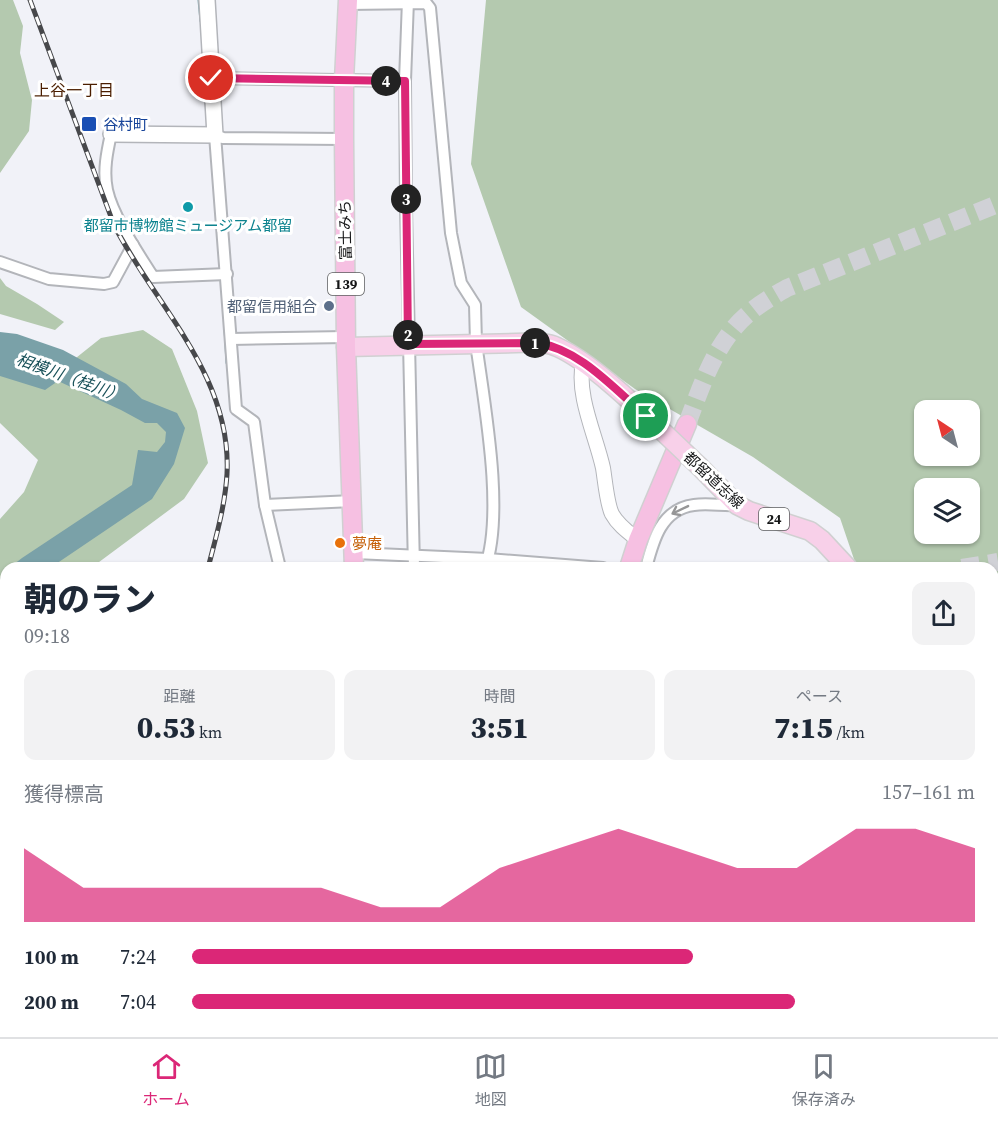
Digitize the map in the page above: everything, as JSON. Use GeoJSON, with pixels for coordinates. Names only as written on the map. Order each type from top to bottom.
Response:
{"type":"FeatureCollection","features":[{"type":"Feature","properties":{"kind":"highway","name":"富士みち"},"geometry":{"type":"LineString","coordinates":[[348,2],[344,80],[346,342],[355,561]]}},
{"type":"Feature","properties":{"kind":"highway"},"geometry":{"type":"LineString","coordinates":[[631,562],[687,424]]}},
{"type":"Feature","properties":{"kind":"main road"},"geometry":{"type":"LineString","coordinates":[[111,134],[215,135],[207,0]]}},
{"type":"Feature","properties":{"kind":"main road","name":"都留道志線"},"geometry":{"type":"LineString","coordinates":[[346,342],[548,344],[556,346],[608,381],[737,505],[810,531],[842,562]]}},
{"type":"Feature","properties":{"kind":"street"},"geometry":{"type":"LineString","coordinates":[[348,2],[426,3],[430,8],[450,233],[461,283],[475,305],[477,324],[476,343],[492,492],[492,530],[486,562]]}},
{"type":"Feature","properties":{"kind":"street"},"geometry":{"type":"LineString","coordinates":[[408,2],[405,81],[408,344],[414,562]]}},
{"type":"Feature","properties":{"kind":"street"},"geometry":{"type":"LineString","coordinates":[[211,78],[405,81]]}},
{"type":"Feature","properties":{"kind":"street"},"geometry":{"type":"LineString","coordinates":[[111,134],[107,152],[107,191],[133,245],[153,277],[227,274]]}},
{"type":"Feature","properties":{"kind":"street"},"geometry":{"type":"LineString","coordinates":[[279,562],[265,505],[254,422],[236,409],[215,135],[223,138],[344,139]]}},
{"type":"Feature","properties":{"kind":"street"},"geometry":{"type":"LineString","coordinates":[[0,262],[49,279],[104,284],[112,282],[133,245]]}},
{"type":"Feature","properties":{"kind":"street"},"geometry":{"type":"LineString","coordinates":[[231,339],[346,342]]}},
{"type":"Feature","properties":{"kind":"street"},"geometry":{"type":"LineString","coordinates":[[583,363],[581,379],[583,395],[600,455],[610,508],[620,525],[638,540]]}},
{"type":"Feature","properties":{"kind":"street"},"geometry":{"type":"LineString","coordinates":[[265,505],[353,501]]}},
{"type":"Feature","properties":{"kind":"street"},"geometry":{"type":"LineString","coordinates":[[648,562],[658,530],[674,512],[696,505],[737,505]]}},
{"type":"Feature","properties":{"kind":"street"},"geometry":{"type":"LineString","coordinates":[[355,561],[415,556],[468,562]]}},
{"type":"Feature","properties":{"kind":"green space"},"geometry":{"type":"Polygon","coordinates":[[[0,0],[13,0],[23,26],[20,53],[32,100],[29,131],[0,173],[0,0]]]}},
{"type":"Feature","properties":{"kind":"green space"},"geometry":{"type":"Polygon","coordinates":[[[486,0],[998,0],[998,562],[855,562],[840,518],[753,457],[635,389],[521,307],[471,164],[486,0]]]}},
{"type":"Feature","properties":{"kind":"green space"},"geometry":{"type":"Polygon","coordinates":[[[0,278],[6,286],[64,322],[55,330],[0,314],[0,278]]]}},
{"type":"Feature","properties":{"kind":"green space"},"geometry":{"type":"Polygon","coordinates":[[[143,330],[172,349],[197,411],[208,463],[184,499],[99,562],[0,562],[0,519],[24,492],[38,460],[0,423],[0,372],[52,377],[101,338],[143,330]]]}},
{"type":"Feature","properties":{"kind":"water","name":"相模川（桂川）"},"geometry":{"type":"Polygon","coordinates":[[[0,332],[17,334],[63,350],[126,384],[142,399],[177,413],[185,428],[174,464],[152,499],[59,562],[17,562],[132,485],[138,450],[157,452],[165,442],[166,432],[157,423],[145,423],[58,381],[45,390],[0,376],[0,332]]]}},
{"type":"Feature","properties":{"kind":"waterway"},"geometry":{"type":"LineString","coordinates":[[199,0],[201,21]]}},
{"type":"Feature","properties":{"kind":"waterway"},"geometry":{"type":"LineString","coordinates":[[225,328],[227,363]]}},
{"type":"Feature","properties":{"kind":"tunnel"},"geometry":{"type":"LineString","coordinates":[[687,424],[704,379],[718,351],[737,325],[761,303],[787,288],[998,204]]}},
{"type":"Feature","properties":{"kind":"railway"},"geometry":{"type":"LineString","coordinates":[[30,0],[114,225],[188,343],[205,373],[217,405],[225,438],[227,474],[222,510],[210,562]]}},
{"type":"Feature","properties":{"kind":"place","name":"谷村町"},"geometry":{"type":"Point","coordinates":[89,124]}},
{"type":"Feature","properties":{"kind":"place","name":"都留市博物館ミュージアム都留"},"geometry":{"type":"Point","coordinates":[188,207]}},
{"type":"Feature","properties":{"kind":"place","name":"都留信用組合"},"geometry":{"type":"Point","coordinates":[329,306]}},
{"type":"Feature","properties":{"kind":"place","name":"夢庵"},"geometry":{"type":"Point","coordinates":[340,543]}},
{"type":"Feature","properties":{"kind":"district","name":"上谷一丁目"},"geometry":{"type":"Point","coordinates":[74,90]}},
{"type":"Feature","properties":{"kind":"route"},"geometry":{"type":"LineString","coordinates":[[211,78],[405,81],[408,344],[537,343],[556,346],[608,381],[646,416]]}}]}
